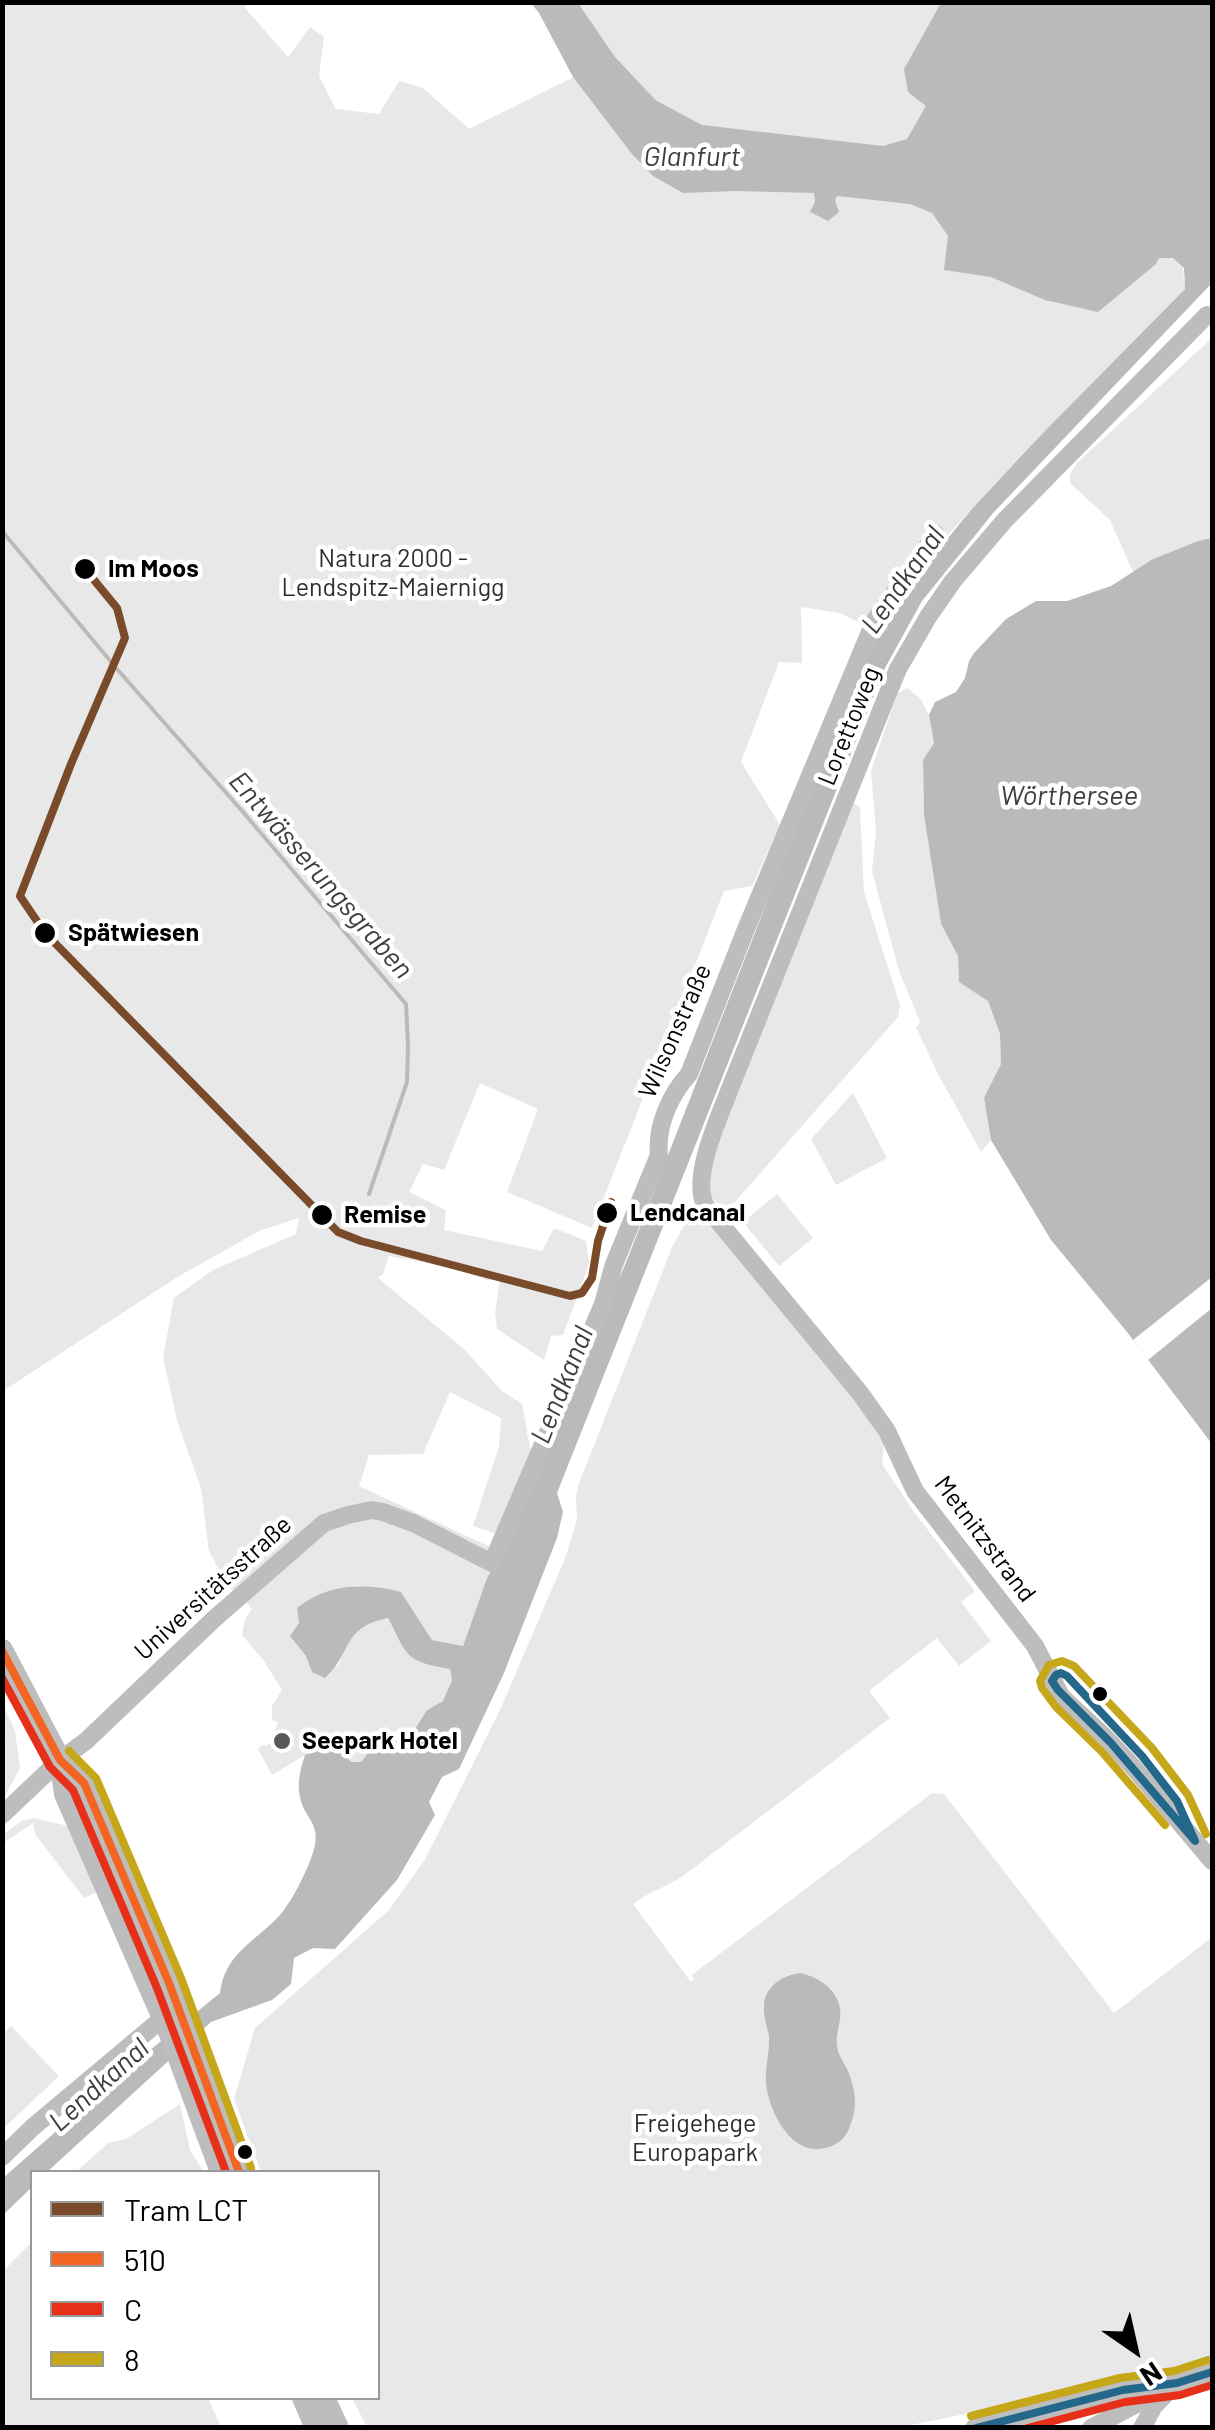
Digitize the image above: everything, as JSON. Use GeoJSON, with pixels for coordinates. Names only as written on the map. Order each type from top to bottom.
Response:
{"type":"FeatureCollection","features":[{"type":"Feature","properties":{"kind":"main road"},"geometry":{"type":"LineString","coordinates":[[2,1650],[60,1760],[65,1794],[160,1987],[204,2098],[238,2170]]}},
{"type":"Feature","properties":{"kind":"main road"},"geometry":{"type":"LineString","coordinates":[[204,2098],[221,2170]]}},
{"type":"Feature","properties":{"kind":"main road"},"geometry":{"type":"LineString","coordinates":[[303,2400],[314,2428]]}},
{"type":"Feature","properties":{"kind":"main road"},"geometry":{"type":"LineString","coordinates":[[325,2400],[338,2428]]}},
{"type":"Feature","properties":{"kind":"street","name":"Lorettoweg"},"geometry":{"type":"LineString","coordinates":[[700,1187],[731,1086],[911,645],[953,581],[1005,520],[1207,315]]}},
{"type":"Feature","properties":{"kind":"street","name":"Wilsonstraße"},"geometry":{"type":"LineString","coordinates":[[492,1564],[603,1304],[613,1267],[658,1155],[657,1142],[676,1088],[689,1074],[875,620],[936,534]]}},
{"type":"Feature","properties":{"kind":"street","name":"Metnitzstrand"},"geometry":{"type":"LineString","coordinates":[[700,1187],[705,1205],[860,1393],[887,1432],[916,1492],[1035,1646],[1061,1696],[1106,1738],[1212,1861]]}},
{"type":"Feature","properties":{"kind":"street","name":"Universitätsstraße"},"geometry":{"type":"LineString","coordinates":[[2,1814],[324,1523],[372,1510],[383,1512],[492,1564]]}},
{"type":"Feature","properties":{"kind":"street"},"geometry":{"type":"LineString","coordinates":[[2,2157],[168,2014]]}},
{"type":"Feature","properties":{"kind":"street"},"geometry":{"type":"LineString","coordinates":[[974,2428],[1015,2422],[1123,2390],[1211,2376]]}},
{"type":"Feature","properties":{"kind":"street"},"geometry":{"type":"LineString","coordinates":[[1091,2428],[1176,2383]]}},
{"type":"Feature","properties":{"kind":"street"},"geometry":{"type":"LineString","coordinates":[[1142,2428],[1154,2406],[1176,2383]]}},
{"type":"Feature","properties":{"kind":"green space","name":"Natura 2000 - Lendspitz-Maiernigg"},"geometry":{"type":"Polygon","coordinates":[[[3,3],[246,3],[245,8],[288,57],[310,27],[324,37],[319,76],[336,109],[379,114],[399,81],[423,88],[469,129],[614,57],[578,3],[1157,3],[1185,289],[1039,437],[864,625],[840,613],[801,607],[802,663],[779,662],[741,762],[780,825],[752,886],[724,891],[592,1228],[507,1192],[538,1109],[480,1083],[444,1170],[423,1164],[409,1192],[446,1210],[444,1230],[542,1251],[554,1228],[586,1241],[589,1264],[563,1335],[551,1336],[544,1360],[497,1329],[500,1280],[389,1256],[378,1278],[464,1349],[501,1390],[522,1404],[531,1452],[497,1534],[473,1526],[499,1447],[501,1418],[450,1392],[423,1454],[369,1455],[359,1486],[501,1552],[487,1578],[463,1646],[432,1640],[401,1592],[356,1585],[308,1600],[290,1636],[306,1656],[312,1672],[338,1666],[356,1634],[368,1624],[388,1618],[395,1633],[450,1669],[452,1680],[443,1701],[427,1710],[408,1740],[361,1762],[351,1762],[347,1754],[312,1751],[272,1775],[258,1749],[272,1740],[278,1722],[272,1720],[272,1706],[282,1690],[242,1635],[252,1609],[227,1586],[209,1551],[201,1488],[178,1424],[163,1358],[174,1298],[213,1270],[296,1234],[299,1218],[261,1230],[179,1276],[3,1391],[3,3]]]}},
{"type":"Feature","properties":{"kind":"green space"},"geometry":{"type":"Polygon","coordinates":[[[1212,338],[1212,558],[1185,546],[1153,559],[1134,574],[1110,520],[1070,483],[1070,474],[1077,463],[1212,338]]]}},
{"type":"Feature","properties":{"kind":"green space"},"geometry":{"type":"Polygon","coordinates":[[[907,688],[920,698],[929,715],[934,743],[923,760],[924,815],[941,924],[958,956],[959,981],[988,1001],[1000,1034],[1001,1064],[984,1099],[991,1140],[981,1152],[916,1027],[920,1022],[899,971],[872,871],[876,832],[871,771],[897,694],[907,688]]]}},
{"type":"Feature","properties":{"kind":"green space"},"geometry":{"type":"Polygon","coordinates":[[[853,803],[860,807],[864,892],[900,1005],[898,1017],[734,1203],[724,1206],[707,1197],[703,1186],[732,1103],[853,803]]]}},
{"type":"Feature","properties":{"kind":"green space"},"geometry":{"type":"Polygon","coordinates":[[[853,1093],[887,1158],[836,1185],[811,1139],[853,1093]]]}},
{"type":"Feature","properties":{"kind":"green space"},"geometry":{"type":"Polygon","coordinates":[[[777,1194],[813,1238],[779,1266],[743,1222],[777,1194]]]}},
{"type":"Feature","properties":{"kind":"green space","name":"Freigehege Europapark"},"geometry":{"type":"Polygon","coordinates":[[[693,1211],[701,1212],[853,1396],[884,1443],[882,1464],[975,1591],[961,1602],[991,1641],[959,1666],[937,1638],[869,1691],[890,1718],[683,1876],[633,1904],[691,1982],[692,1975],[932,1793],[944,1794],[1114,2013],[1212,1937],[1212,2367],[1210,2364],[901,2427],[367,2427],[353,2400],[380,2400],[380,2170],[260,2170],[234,2099],[255,2028],[388,1911],[424,1861],[500,1710],[566,1556],[577,1519],[578,1486],[673,1245],[693,1211]]]}},
{"type":"Feature","properties":{"kind":"green space"},"geometry":{"type":"Polygon","coordinates":[[[3,1704],[15,1731],[20,1768],[3,1800],[6,1744],[3,1704]]]}},
{"type":"Feature","properties":{"kind":"green space"},"geometry":{"type":"Polygon","coordinates":[[[34,1818],[68,1826],[99,1891],[84,1898],[35,1834],[33,1823],[3,1843],[3,1835],[21,1821],[34,1818]]]}},
{"type":"Feature","properties":{"kind":"green space"},"geometry":{"type":"Polygon","coordinates":[[[11,2026],[59,2076],[3,2129],[3,2034],[11,2026]]]}},
{"type":"Feature","properties":{"kind":"green space"},"geometry":{"type":"Polygon","coordinates":[[[180,2104],[190,2150],[203,2170],[78,2170],[108,2143],[126,2139],[180,2104]]]}},
{"type":"Feature","properties":{"kind":"green space"},"geometry":{"type":"Polygon","coordinates":[[[30,2244],[30,2400],[209,2400],[221,2427],[3,2428],[3,2271],[30,2244]]]}},
{"type":"Feature","properties":{"kind":"water","name":"Glanfurt"},"geometry":{"type":"Polygon","coordinates":[[[531,3],[578,3],[615,57],[657,101],[702,125],[883,146],[907,139],[926,106],[908,92],[904,69],[941,3],[1212,3],[1212,283],[994,512],[922,601],[885,668],[557,1493],[563,1512],[557,1538],[504,1673],[459,1769],[442,1777],[429,1802],[435,1815],[397,1880],[335,1949],[313,1948],[294,1958],[291,1984],[272,2000],[211,2022],[49,2170],[30,2170],[30,2189],[3,2215],[3,2178],[220,1993],[235,1958],[280,1915],[290,1900],[310,1862],[316,1838],[300,1795],[299,1778],[305,1755],[327,1744],[339,1745],[351,1762],[361,1762],[385,1733],[408,1740],[427,1710],[443,1701],[452,1680],[450,1669],[416,1660],[388,1618],[355,1634],[325,1678],[312,1672],[306,1656],[290,1636],[299,1623],[297,1608],[321,1594],[347,1587],[401,1592],[432,1640],[463,1646],[487,1578],[627,1260],[853,682],[883,617],[971,510],[1185,289],[1184,268],[1173,258],[1159,258],[1098,312],[1045,300],[991,277],[944,270],[948,236],[932,213],[910,204],[837,196],[839,212],[828,221],[810,212],[814,193],[683,193],[653,176],[632,154],[573,77],[531,3]]]}},
{"type":"Feature","properties":{"kind":"water","name":"Wörthersee"},"geometry":{"type":"Polygon","coordinates":[[[1212,538],[1212,1444],[1051,1240],[991,1140],[984,1098],[1001,1064],[1000,1034],[988,1001],[959,982],[958,956],[941,924],[924,815],[923,760],[934,743],[929,715],[935,702],[956,692],[974,653],[1006,619],[1036,601],[1067,601],[1111,586],[1153,559],[1212,538]]]}},
{"type":"Feature","properties":{"kind":"water"},"geometry":{"type":"Polygon","coordinates":[[[800,1973],[824,1983],[839,2003],[837,2047],[854,2090],[853,2117],[847,2132],[825,2148],[813,2149],[792,2138],[777,2118],[766,2082],[769,2036],[765,1999],[776,1983],[800,1973]]]}},
{"type":"Feature","properties":{"kind":"pier"},"geometry":{"type":"Polygon","coordinates":[[[1212,1277],[1212,1308],[1148,1360],[1133,1340],[1212,1277]]]}},
{"type":"Feature","properties":{"kind":"waterway","name":"Entwässerungsgraben"},"geometry":{"type":"LineString","coordinates":[[2,531],[112,663]]}},
{"type":"Feature","properties":{"kind":"waterway","name":"Entwässerungsgraben"},"geometry":{"type":"LineString","coordinates":[[117,669],[406,1004],[407,1082],[369,1194]]}},
{"type":"Feature","properties":{"kind":"tram line","name":"LCT"},"geometry":{"type":"LineString","coordinates":[[85,569],[117,608],[125,638],[20,896],[45,933],[338,1232],[570,1296],[582,1293],[592,1278],[598,1241],[611,1202]]}},
{"type":"Feature","properties":{"kind":"transit line","name":"510"},"geometry":{"type":"LineString","coordinates":[[2,1651],[60,1760],[84,1783],[169,1983],[238,2170]]}},
{"type":"Feature","properties":{"kind":"transit line","name":"8"},"geometry":{"type":"LineString","coordinates":[[1165,1825],[1042,1688],[1040,1681],[1049,1665],[1062,1661],[1074,1666],[1152,1748],[1188,1795],[1206,1834]]}},
{"type":"Feature","properties":{"kind":"transit line"},"geometry":{"type":"LineString","coordinates":[[1061,1673],[1142,1756],[1177,1801],[1195,1841],[1111,1743],[1058,1690],[1052,1681],[1061,1673]]}},
{"type":"Feature","properties":{"kind":"transit line","name":"C"},"geometry":{"type":"LineString","coordinates":[[2,1678],[50,1767],[73,1790],[157,1988],[225,2170]]}},
{"type":"Feature","properties":{"kind":"transit line","name":"8"},"geometry":{"type":"LineString","coordinates":[[69,1751],[96,1778],[181,1978],[251,2168]]}},
{"type":"Feature","properties":{"kind":"transit line","name":"8"},"geometry":{"type":"LineString","coordinates":[[971,2416],[1208,2360]]}},
{"type":"Feature","properties":{"kind":"transit line"},"geometry":{"type":"LineString","coordinates":[[976,2428],[1123,2390],[1177,2383],[1212,2372]]}},
{"type":"Feature","properties":{"kind":"transit line","name":"C"},"geometry":{"type":"LineString","coordinates":[[1027,2428],[1125,2402],[1180,2395],[1212,2385]]}},
{"type":"Feature","properties":{"kind":"place","name":"Im Moos"},"geometry":{"type":"Point","coordinates":[85,569]}},
{"type":"Feature","properties":{"kind":"place","name":"Spätwiesen"},"geometry":{"type":"Point","coordinates":[45,933]}},
{"type":"Feature","properties":{"kind":"place","name":"Lendcanal"},"geometry":{"type":"Point","coordinates":[607,1213]}},
{"type":"Feature","properties":{"kind":"place","name":"Remise"},"geometry":{"type":"Point","coordinates":[322,1215]}},
{"type":"Feature","properties":{"kind":"place","name":"Seepark Hotel"},"geometry":{"type":"Point","coordinates":[282,1741]}},
{"type":"Feature","properties":{"kind":"water label","name":"Lendkanal"},"geometry":{"type":"Point","coordinates":[903,580]}},
{"type":"Feature","properties":{"kind":"water label","name":"Lendkanal"},"geometry":{"type":"Point","coordinates":[562,1385]}},
{"type":"Feature","properties":{"kind":"water label","name":"Lendkanal"},"geometry":{"type":"Point","coordinates":[99,2085]}}]}
